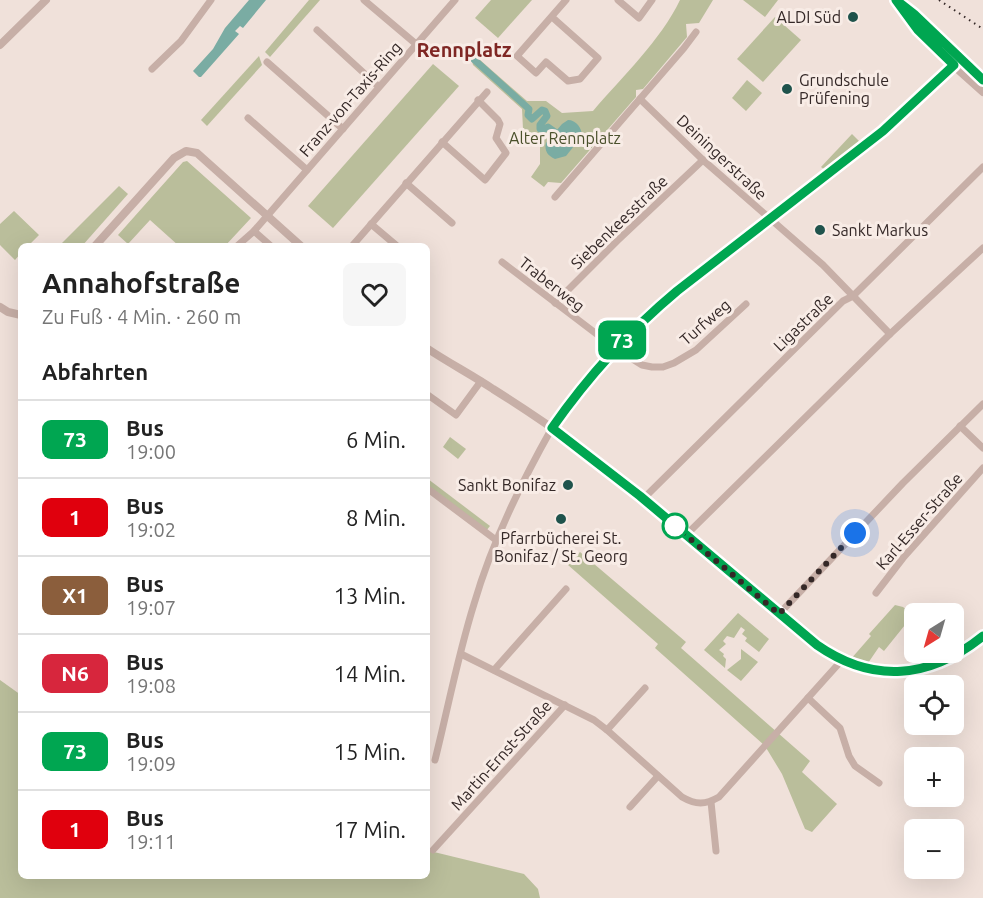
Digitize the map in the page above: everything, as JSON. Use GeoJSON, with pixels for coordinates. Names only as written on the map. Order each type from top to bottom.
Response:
{"type":"FeatureCollection","features":[{"type":"Feature","properties":{"kind":"street"},"geometry":{"type":"LineString","coordinates":[[0,45],[46,0]]}},
{"type":"Feature","properties":{"kind":"street"},"geometry":{"type":"LineString","coordinates":[[152,69],[181,41],[209,3],[200,0]]}},
{"type":"Feature","properties":{"kind":"street"},"geometry":{"type":"LineString","coordinates":[[364,0],[416,44]]}},
{"type":"Feature","properties":{"kind":"street"},"geometry":{"type":"LineString","coordinates":[[552,17],[598,58],[580,79],[568,81],[546,62],[536,73],[517,56],[566,0]]}},
{"type":"Feature","properties":{"kind":"street"},"geometry":{"type":"LineString","coordinates":[[618,0],[639,18],[651,0]]}},
{"type":"Feature","properties":{"kind":"street"},"geometry":{"type":"LineString","coordinates":[[895,0],[918,30],[983,80]]}},
{"type":"Feature","properties":{"kind":"street","name":"Franz-von-Taxis-Ring"},"geometry":{"type":"LineString","coordinates":[[240,243],[254,231],[453,1]]}},
{"type":"Feature","properties":{"kind":"street"},"geometry":{"type":"LineString","coordinates":[[316,30],[378,86]]}},
{"type":"Feature","properties":{"kind":"street"},"geometry":{"type":"LineString","coordinates":[[555,197],[696,32]]}},
{"type":"Feature","properties":{"kind":"street"},"geometry":{"type":"LineString","coordinates":[[267,62],[343,129]]}},
{"type":"Feature","properties":{"kind":"street"},"geometry":{"type":"LineString","coordinates":[[957,62],[983,92]]}},
{"type":"Feature","properties":{"kind":"street"},"geometry":{"type":"LineString","coordinates":[[435,760],[474,603],[496,540],[552,428],[586,381],[639,324],[677,291],[897,120],[957,62]]}},
{"type":"Feature","properties":{"kind":"street"},"geometry":{"type":"LineString","coordinates":[[355,243],[487,92]]}},
{"type":"Feature","properties":{"kind":"street","name":"Deiningerstraße"},"geometry":{"type":"LineString","coordinates":[[640,99],[703,160],[822,265],[890,334]]}},
{"type":"Feature","properties":{"kind":"street"},"geometry":{"type":"LineString","coordinates":[[442,142],[485,180],[506,153],[496,138],[500,124],[498,120],[478,100]]}},
{"type":"Feature","properties":{"kind":"street"},"geometry":{"type":"LineString","coordinates":[[248,118],[307,170]]}},
{"type":"Feature","properties":{"kind":"street"},"geometry":{"type":"LineString","coordinates":[[98,243],[174,158],[186,151],[197,153],[298,243]]}},
{"type":"Feature","properties":{"kind":"street","name":"Siebenkeesstraße"},"geometry":{"type":"LineString","coordinates":[[555,303],[703,160]]}},
{"type":"Feature","properties":{"kind":"street","name":"Ligastraße"},"geometry":{"type":"LineString","coordinates":[[644,499],[843,301],[853,296],[983,167]]}},
{"type":"Feature","properties":{"kind":"street"},"geometry":{"type":"LineString","coordinates":[[406,183],[452,223]]}},
{"type":"Feature","properties":{"kind":"street"},"geometry":{"type":"LineString","coordinates":[[371,224],[393,243]]}},
{"type":"Feature","properties":{"kind":"street"},"geometry":{"type":"LineString","coordinates":[[254,231],[268,243]]}},
{"type":"Feature","properties":{"kind":"street"},"geometry":{"type":"LineString","coordinates":[[686,535],[890,334],[982,251]]}},
{"type":"Feature","properties":{"kind":"street","name":"Traberweg"},"geometry":{"type":"LineString","coordinates":[[502,262],[615,348]]}},
{"type":"Feature","properties":{"kind":"street","name":"Turfweg"},"geometry":{"type":"LineString","coordinates":[[615,348],[642,365],[663,367],[696,350],[746,304]]}},
{"type":"Feature","properties":{"kind":"street"},"geometry":{"type":"LineString","coordinates":[[0,307],[18,314]]}},
{"type":"Feature","properties":{"kind":"street"},"geometry":{"type":"LineString","coordinates":[[430,350],[481,381],[586,452],[817,645],[842,660],[856,667],[889,672],[913,670],[951,658],[983,636]]}},
{"type":"Feature","properties":{"kind":"street"},"geometry":{"type":"LineString","coordinates":[[430,396],[456,415],[481,381]]}},
{"type":"Feature","properties":{"kind":"street"},"geometry":{"type":"LineString","coordinates":[[779,614],[808,581],[983,404]]}},
{"type":"Feature","properties":{"kind":"street"},"geometry":{"type":"LineString","coordinates":[[960,426],[983,448]]}},
{"type":"Feature","properties":{"kind":"street","name":"Karl-Esser-Straße"},"geometry":{"type":"LineString","coordinates":[[876,593],[903,558],[983,468]]}},
{"type":"Feature","properties":{"kind":"street"},"geometry":{"type":"LineString","coordinates":[[430,490],[496,540]]}},
{"type":"Feature","properties":{"kind":"street"},"geometry":{"type":"LineString","coordinates":[[495,670],[566,589]]}},
{"type":"Feature","properties":{"kind":"street"},"geometry":{"type":"LineString","coordinates":[[461,654],[565,705],[607,730],[689,801],[704,804],[719,797],[842,660]]}},
{"type":"Feature","properties":{"kind":"street"},"geometry":{"type":"LineString","coordinates":[[607,730],[645,688]]}},
{"type":"Feature","properties":{"kind":"street"},"geometry":{"type":"LineString","coordinates":[[808,698],[840,728],[849,756],[855,766],[879,783]]}},
{"type":"Feature","properties":{"kind":"street","name":"Martin-Ernst-Straße"},"geometry":{"type":"LineString","coordinates":[[433,850],[565,705]]}},
{"type":"Feature","properties":{"kind":"street"},"geometry":{"type":"LineString","coordinates":[[630,807],[658,776]]}},
{"type":"Feature","properties":{"kind":"street"},"geometry":{"type":"LineString","coordinates":[[711,802],[716,850]]}},
{"type":"Feature","properties":{"kind":"green space"},"geometry":{"type":"Polygon","coordinates":[[[309,0],[320,0],[270,57],[265,52],[309,0]]]}},
{"type":"Feature","properties":{"kind":"green space"},"geometry":{"type":"Polygon","coordinates":[[[491,0],[532,0],[498,38],[475,18],[491,0]]]}},
{"type":"Feature","properties":{"kind":"green space","name":"Alter Rennplatz"},"geometry":{"type":"Polygon","coordinates":[[[680,0],[713,0],[699,23],[686,24],[687,37],[643,89],[636,90],[636,97],[561,183],[548,182],[544,187],[531,177],[540,164],[540,143],[523,129],[522,109],[473,65],[472,61],[475,58],[479,59],[527,101],[546,101],[562,113],[593,111],[652,44],[680,0]]]}},
{"type":"Feature","properties":{"kind":"green space"},"geometry":{"type":"Polygon","coordinates":[[[743,0],[778,0],[765,17],[743,0]]]}},
{"type":"Feature","properties":{"kind":"green space"},"geometry":{"type":"Polygon","coordinates":[[[775,17],[801,40],[763,82],[737,59],[775,17]]]}},
{"type":"Feature","properties":{"kind":"green space"},"geometry":{"type":"Polygon","coordinates":[[[259,56],[262,65],[207,126],[201,120],[259,56]]]}},
{"type":"Feature","properties":{"kind":"green space"},"geometry":{"type":"Polygon","coordinates":[[[433,64],[459,86],[333,228],[308,206],[433,64]]]}},
{"type":"Feature","properties":{"kind":"green space"},"geometry":{"type":"Polygon","coordinates":[[[747,80],[762,93],[746,111],[732,98],[747,80]]]}},
{"type":"Feature","properties":{"kind":"green space"},"geometry":{"type":"Polygon","coordinates":[[[852,134],[860,142],[825,170],[821,167],[852,134]]]}},
{"type":"Feature","properties":{"kind":"green space"},"geometry":{"type":"Polygon","coordinates":[[[187,161],[251,218],[228,243],[176,243],[150,220],[127,243],[118,235],[183,162],[187,161]]]}},
{"type":"Feature","properties":{"kind":"green space"},"geometry":{"type":"Polygon","coordinates":[[[119,186],[128,194],[85,243],[62,243],[119,186]]]}},
{"type":"Feature","properties":{"kind":"green space"},"geometry":{"type":"Polygon","coordinates":[[[14,211],[39,235],[31,243],[18,243],[18,256],[15,260],[0,245],[0,224],[14,211]]]}},
{"type":"Feature","properties":{"kind":"green space"},"geometry":{"type":"Polygon","coordinates":[[[450,437],[466,449],[458,459],[443,447],[450,437]]]}},
{"type":"Feature","properties":{"kind":"green space"},"geometry":{"type":"Polygon","coordinates":[[[430,481],[490,526],[486,531],[430,489],[430,481]]]}},
{"type":"Feature","properties":{"kind":"green space"},"geometry":{"type":"Polygon","coordinates":[[[580,552],[686,642],[681,648],[810,761],[802,772],[837,804],[812,832],[805,829],[782,774],[765,746],[655,648],[658,644],[568,565],[580,552]]]}},
{"type":"Feature","properties":{"kind":"green space"},"geometry":{"type":"Polygon","coordinates":[[[895,605],[904,608],[904,626],[884,651],[879,647],[866,666],[850,660],[871,636],[869,634],[895,605]]]}},
{"type":"Feature","properties":{"kind":"green space"},"geometry":{"type":"Polygon","coordinates":[[[738,613],[769,639],[759,652],[745,641],[747,638],[742,634],[745,630],[741,627],[734,638],[727,636],[723,641],[726,644],[719,650],[726,659],[725,668],[704,650],[738,613]]]}},
{"type":"Feature","properties":{"kind":"green space"},"geometry":{"type":"Polygon","coordinates":[[[741,649],[758,662],[741,681],[727,670],[741,659],[741,649]]]}},
{"type":"Feature","properties":{"kind":"green space"},"geometry":{"type":"Polygon","coordinates":[[[0,680],[18,693],[18,879],[430,879],[430,849],[524,874],[538,889],[540,898],[0,898],[0,680]]]}},
{"type":"Feature","properties":{"kind":"water"},"geometry":{"type":"Polygon","coordinates":[[[249,0],[266,0],[243,28],[240,26],[235,31],[239,34],[199,77],[193,71],[213,49],[225,28],[249,0]]]}},
{"type":"Feature","properties":{"kind":"water"},"geometry":{"type":"Polygon","coordinates":[[[568,120],[578,125],[582,136],[566,156],[555,159],[547,153],[546,143],[568,120]]]}},
{"type":"Feature","properties":{"kind":"waterway"},"geometry":{"type":"LineString","coordinates":[[469,55],[529,109],[528,115],[532,119],[542,110],[545,111],[547,116],[540,125],[540,129],[548,127],[555,132]]}},
{"type":"Feature","properties":{"kind":"railway"},"geometry":{"type":"LineString","coordinates":[[939,0],[983,29]]}},
{"type":"Feature","properties":{"kind":"bus line","name":"73"},"geometry":{"type":"LineString","coordinates":[[983,80],[914,14],[896,0],[918,30],[954,65],[897,120],[645,318],[593,373],[552,428],[640,496],[817,645],[856,667],[889,672],[904,672],[922,668],[951,658],[983,636]]}},
{"type":"Feature","properties":{"kind":"place","name":"ALDI Süd"},"geometry":{"type":"Point","coordinates":[853,17]}},
{"type":"Feature","properties":{"kind":"place","name":"Grundschule Prüfening"},"geometry":{"type":"Point","coordinates":[787,89]}},
{"type":"Feature","properties":{"kind":"place","name":"Sankt Markus"},"geometry":{"type":"Point","coordinates":[820,230]}},
{"type":"Feature","properties":{"kind":"place","name":"Sankt Bonifaz"},"geometry":{"type":"Point","coordinates":[568,485]}},
{"type":"Feature","properties":{"kind":"place","name":"Pfarrbücherei St. Bonifaz / St. Georg"},"geometry":{"type":"Point","coordinates":[561,519]}},
{"type":"Feature","properties":{"kind":"district","name":"Rennplatz"},"geometry":{"type":"Point","coordinates":[464,50]}},
{"type":"Feature","properties":{"kind":"route"},"geometry":{"type":"LineString","coordinates":[[675,526],[779,614],[855,533]]}}]}
